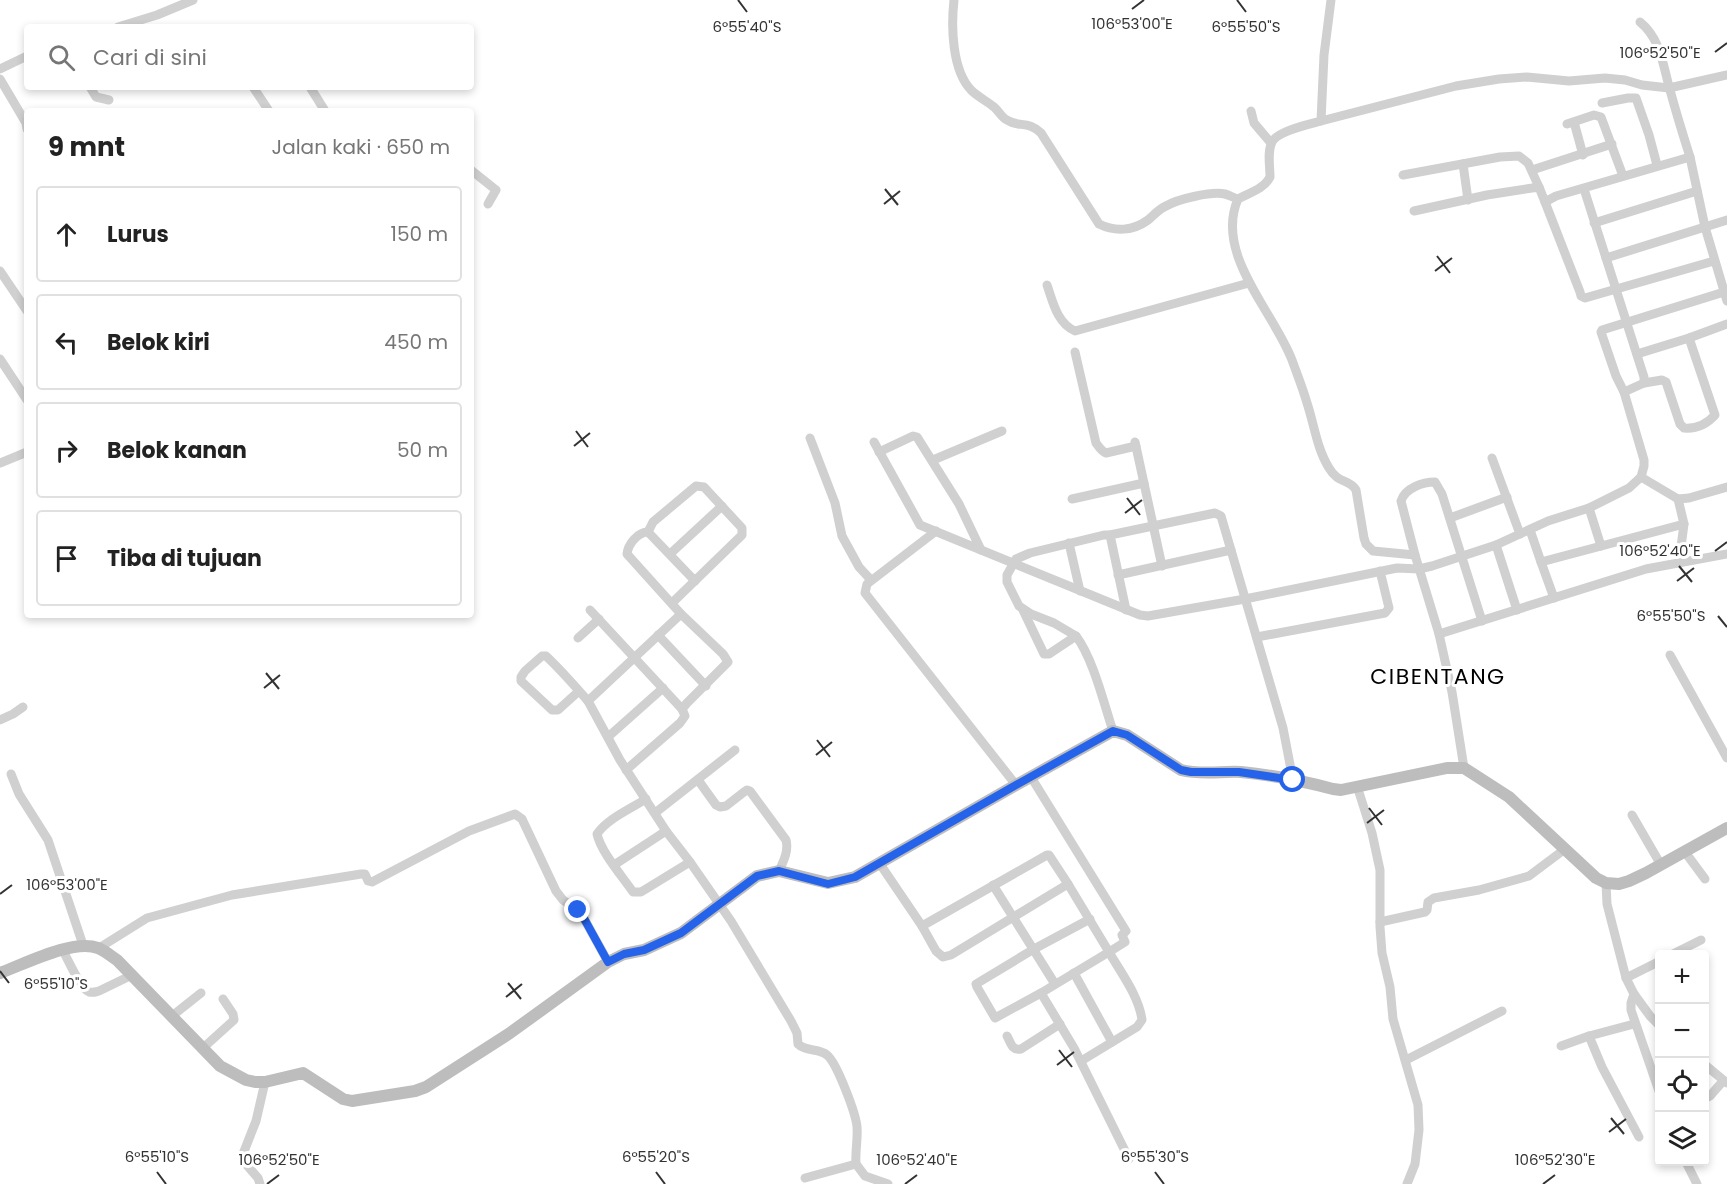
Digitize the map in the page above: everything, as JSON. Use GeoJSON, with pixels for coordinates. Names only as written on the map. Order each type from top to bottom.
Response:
{"type":"FeatureCollection","features":[{"type":"Feature","properties":{"kind":"street"},"geometry":{"type":"LineString","coordinates":[[128,24],[157,15],[192,0]]}},
{"type":"Feature","properties":{"kind":"street"},"geometry":{"type":"LineString","coordinates":[[954,0],[952,16],[956,63],[970,90],[995,108],[1004,119],[1035,127],[1041,133],[1100,224],[1110,229],[1124,230],[1144,222],[1163,207],[1171,204],[1211,194],[1225,194],[1238,199]]}},
{"type":"Feature","properties":{"kind":"street"},"geometry":{"type":"LineString","coordinates":[[1321,121],[1324,55],[1331,0]]}},
{"type":"Feature","properties":{"kind":"street"},"geometry":{"type":"LineString","coordinates":[[874,442],[918,522],[925,527],[1126,610],[1148,616],[1397,568],[1419,569],[1496,544],[1548,521],[1589,508],[1629,488],[1641,477],[1645,463],[1624,392],[1616,376],[1601,331],[1626,321],[1726,297],[1714,261],[1690,157],[1660,50],[1652,35],[1640,22]]}},
{"type":"Feature","properties":{"kind":"street"},"geometry":{"type":"LineString","coordinates":[[0,69],[24,57]]}},
{"type":"Feature","properties":{"kind":"street"},"geometry":{"type":"LineString","coordinates":[[1415,555],[1373,551],[1366,544],[1356,490],[1352,484],[1335,477],[1327,464],[1291,358],[1249,283],[1238,255],[1233,229],[1233,213],[1238,199],[1264,186],[1268,181],[1271,143],[1279,135],[1321,121],[1445,89],[1499,79],[1527,77],[1569,81],[1605,78],[1625,80],[1642,86],[1669,88],[1727,75]]}},
{"type":"Feature","properties":{"kind":"street"},"geometry":{"type":"LineString","coordinates":[[0,79],[24,120]]}},
{"type":"Feature","properties":{"kind":"street"},"geometry":{"type":"LineString","coordinates":[[92,90],[96,97],[109,100]]}},
{"type":"Feature","properties":{"kind":"street"},"geometry":{"type":"LineString","coordinates":[[255,90],[267,108]]}},
{"type":"Feature","properties":{"kind":"street"},"geometry":{"type":"LineString","coordinates":[[312,90],[324,108]]}},
{"type":"Feature","properties":{"kind":"street"},"geometry":{"type":"LineString","coordinates":[[1602,103],[1636,98],[1657,165]]}},
{"type":"Feature","properties":{"kind":"street"},"geometry":{"type":"LineString","coordinates":[[1251,111],[1254,123],[1271,143]]}},
{"type":"Feature","properties":{"kind":"street"},"geometry":{"type":"LineString","coordinates":[[1582,155],[1571,123],[1594,115],[1599,116],[1623,176]]}},
{"type":"Feature","properties":{"kind":"street"},"geometry":{"type":"LineString","coordinates":[[1532,170],[1612,144]]}},
{"type":"Feature","properties":{"kind":"street"},"geometry":{"type":"LineString","coordinates":[[1403,175],[1500,156],[1519,156],[1528,163],[1532,170],[1581,296],[1588,297],[1714,261]]}},
{"type":"Feature","properties":{"kind":"street"},"geometry":{"type":"LineString","coordinates":[[1545,202],[1556,196],[1690,157]]}},
{"type":"Feature","properties":{"kind":"street"},"geometry":{"type":"LineString","coordinates":[[1463,164],[1468,200]]}},
{"type":"Feature","properties":{"kind":"street"},"geometry":{"type":"LineString","coordinates":[[474,172],[496,190],[488,204]]}},
{"type":"Feature","properties":{"kind":"street"},"geometry":{"type":"LineString","coordinates":[[1414,211],[1487,195],[1539,187]]}},
{"type":"Feature","properties":{"kind":"street"},"geometry":{"type":"LineString","coordinates":[[1584,189],[1637,354],[1644,383]]}},
{"type":"Feature","properties":{"kind":"street"},"geometry":{"type":"LineString","coordinates":[[1594,223],[1697,191]]}},
{"type":"Feature","properties":{"kind":"street"},"geometry":{"type":"LineString","coordinates":[[1606,258],[1727,220]]}},
{"type":"Feature","properties":{"kind":"street"},"geometry":{"type":"LineString","coordinates":[[0,271],[24,307]]}},
{"type":"Feature","properties":{"kind":"street"},"geometry":{"type":"LineString","coordinates":[[1047,285],[1060,318],[1065,325],[1075,331],[1249,283]]}},
{"type":"Feature","properties":{"kind":"street"},"geometry":{"type":"LineString","coordinates":[[1637,354],[1727,324]]}},
{"type":"Feature","properties":{"kind":"street"},"geometry":{"type":"LineString","coordinates":[[1624,392],[1644,383],[1662,380],[1666,382],[1680,424],[1684,428],[1696,427],[1712,419],[1715,415],[1712,404],[1689,338]]}},
{"type":"Feature","properties":{"kind":"street"},"geometry":{"type":"LineString","coordinates":[[1075,352],[1098,447],[1106,453],[1135,443],[1162,566]]}},
{"type":"Feature","properties":{"kind":"street"},"geometry":{"type":"LineString","coordinates":[[0,359],[24,395]]}},
{"type":"Feature","properties":{"kind":"street"},"geometry":{"type":"LineString","coordinates":[[933,460],[1002,431]]}},
{"type":"Feature","properties":{"kind":"street"},"geometry":{"type":"LineString","coordinates":[[879,452],[915,436],[919,439],[959,504],[981,550]]}},
{"type":"Feature","properties":{"kind":"street"},"geometry":{"type":"LineString","coordinates":[[810,438],[835,503],[842,536],[859,567],[872,580]]}},
{"type":"Feature","properties":{"kind":"street"},"geometry":{"type":"LineString","coordinates":[[0,463],[24,453]]}},
{"type":"Feature","properties":{"kind":"street"},"geometry":{"type":"LineString","coordinates":[[1492,458],[1520,534]]}},
{"type":"Feature","properties":{"kind":"street"},"geometry":{"type":"LineString","coordinates":[[1641,477],[1678,499],[1727,487]]}},
{"type":"Feature","properties":{"kind":"street"},"geometry":{"type":"LineString","coordinates":[[1464,768],[1452,692],[1439,634],[1401,501],[1403,495],[1414,487],[1435,482],[1442,494],[1482,621]]}},
{"type":"Feature","properties":{"kind":"street"},"geometry":{"type":"LineString","coordinates":[[1072,499],[1144,483]]}},
{"type":"Feature","properties":{"kind":"street"},"geometry":{"type":"LineString","coordinates":[[648,532],[653,522],[696,486],[704,487],[742,528],[743,533],[672,603]]}},
{"type":"Feature","properties":{"kind":"street"},"geometry":{"type":"LineString","coordinates":[[1450,518],[1507,497]]}},
{"type":"Feature","properties":{"kind":"street"},"geometry":{"type":"LineString","coordinates":[[1678,499],[1684,524],[1679,562]]}},
{"type":"Feature","properties":{"kind":"street"},"geometry":{"type":"LineString","coordinates":[[670,554],[722,506]]}},
{"type":"Feature","properties":{"kind":"street"},"geometry":{"type":"LineString","coordinates":[[1589,508],[1601,546]]}},
{"type":"Feature","properties":{"kind":"street"},"geometry":{"type":"LineString","coordinates":[[1076,636],[1049,654],[1044,654],[1007,582],[1006,575],[1019,557],[1104,535],[1215,513],[1223,518],[1282,728],[1293,780]]}},
{"type":"Feature","properties":{"kind":"street"},"geometry":{"type":"LineString","coordinates":[[1541,562],[1684,524]]}},
{"type":"Feature","properties":{"kind":"street"},"geometry":{"type":"LineString","coordinates":[[1530,530],[1554,598]]}},
{"type":"Feature","properties":{"kind":"street"},"geometry":{"type":"LineString","coordinates":[[936,531],[867,584],[865,590],[873,604],[1016,785]]}},
{"type":"Feature","properties":{"kind":"street"},"geometry":{"type":"LineString","coordinates":[[648,532],[695,580]]}},
{"type":"Feature","properties":{"kind":"street"},"geometry":{"type":"LineString","coordinates":[[648,532],[640,533],[627,550],[627,554],[681,614],[728,660],[727,664],[682,710]]}},
{"type":"Feature","properties":{"kind":"street"},"geometry":{"type":"LineString","coordinates":[[1110,535],[1126,610]]}},
{"type":"Feature","properties":{"kind":"street"},"geometry":{"type":"LineString","coordinates":[[1069,543],[1080,591]]}},
{"type":"Feature","properties":{"kind":"street"},"geometry":{"type":"LineString","coordinates":[[1496,544],[1517,610]]}},
{"type":"Feature","properties":{"kind":"street"},"geometry":{"type":"LineString","coordinates":[[1119,575],[1231,550]]}},
{"type":"Feature","properties":{"kind":"street"},"geometry":{"type":"LineString","coordinates":[[1439,634],[1646,569],[1727,554]]}},
{"type":"Feature","properties":{"kind":"street"},"geometry":{"type":"LineString","coordinates":[[1257,638],[1385,613],[1389,608],[1380,571]]}},
{"type":"Feature","properties":{"kind":"street"},"geometry":{"type":"LineString","coordinates":[[590,610],[663,688],[685,716],[627,770]]}},
{"type":"Feature","properties":{"kind":"street"},"geometry":{"type":"LineString","coordinates":[[1023,610],[1054,623],[1076,636],[1089,659],[1113,731]]}},
{"type":"Feature","properties":{"kind":"street"},"geometry":{"type":"LineString","coordinates":[[588,701],[681,614]]}},
{"type":"Feature","properties":{"kind":"street"},"geometry":{"type":"LineString","coordinates":[[578,638],[598,619]]}},
{"type":"Feature","properties":{"kind":"street"},"geometry":{"type":"LineString","coordinates":[[658,635],[706,686]]}},
{"type":"Feature","properties":{"kind":"street"},"geometry":{"type":"LineString","coordinates":[[1670,654],[1727,758]]}},
{"type":"Feature","properties":{"kind":"street"},"geometry":{"type":"LineString","coordinates":[[579,691],[558,710],[552,710],[521,681],[521,677],[544,655],[579,691],[588,701],[654,813],[720,905],[791,1021],[797,1033],[798,1044],[807,1050],[826,1054],[836,1070],[857,1124],[855,1164],[865,1176],[888,1184]]}},
{"type":"Feature","properties":{"kind":"street"},"geometry":{"type":"LineString","coordinates":[[608,737],[663,688]]}},
{"type":"Feature","properties":{"kind":"street"},"geometry":{"type":"LineString","coordinates":[[0,720],[23,706]]}},
{"type":"Feature","properties":{"kind":"street"},"geometry":{"type":"LineString","coordinates":[[0,973],[62,949],[83,945],[99,948],[117,960],[220,1066],[246,1080],[255,1082],[265,1082],[303,1073],[348,1101],[415,1091],[426,1087],[510,1033],[608,962],[624,954],[644,950],[681,933],[757,876],[779,871],[828,884],[855,877],[1113,731],[1127,735],[1181,770],[1239,772],[1341,790],[1447,768],[1464,768],[1509,797],[1596,878],[1606,883],[1619,884],[1629,881],[1727,828]]}},
{"type":"Feature","properties":{"kind":"street"},"geometry":{"type":"LineString","coordinates":[[654,813],[735,750]]}},
{"type":"Feature","properties":{"kind":"street"},"geometry":{"type":"LineString","coordinates":[[11,774],[19,794],[48,840],[83,945]]}},
{"type":"Feature","properties":{"kind":"street"},"geometry":{"type":"LineString","coordinates":[[1031,777],[1126,931],[1122,935],[1125,942],[995,1018],[976,987],[978,981],[1090,919]]}},
{"type":"Feature","properties":{"kind":"street"},"geometry":{"type":"LineString","coordinates":[[698,780],[716,805],[720,807],[726,806],[744,792],[750,791],[788,845],[779,871]]}},
{"type":"Feature","properties":{"kind":"street"},"geometry":{"type":"LineString","coordinates":[[1357,786],[1372,832],[1380,870],[1382,953],[1390,987],[1393,1019],[1418,1105],[1419,1130],[1415,1164],[1407,1184]]}},
{"type":"Feature","properties":{"kind":"street"},"geometry":{"type":"LineString","coordinates":[[646,799],[597,833],[598,839],[633,892],[645,891],[690,862]]}},
{"type":"Feature","properties":{"kind":"street"},"geometry":{"type":"LineString","coordinates":[[99,948],[147,918],[232,895],[363,873],[368,881],[372,882],[469,831],[516,814],[522,819],[556,891],[563,900],[581,913],[608,962]]}},
{"type":"Feature","properties":{"kind":"street"},"geometry":{"type":"LineString","coordinates":[[1632,815],[1661,865]]}},
{"type":"Feature","properties":{"kind":"street"},"geometry":{"type":"LineString","coordinates":[[615,865],[666,831]]}},
{"type":"Feature","properties":{"kind":"street"},"geometry":{"type":"LineString","coordinates":[[1380,922],[1425,912],[1428,902],[1434,898],[1479,890],[1529,876],[1565,849]]}},
{"type":"Feature","properties":{"kind":"street"},"geometry":{"type":"LineString","coordinates":[[1685,852],[1705,879]]}},
{"type":"Feature","properties":{"kind":"street"},"geometry":{"type":"LineString","coordinates":[[922,926],[1049,855],[1090,919],[1141,1012],[1142,1020],[1137,1027],[1081,1061]]}},
{"type":"Feature","properties":{"kind":"street"},"geometry":{"type":"LineString","coordinates":[[879,864],[922,926],[936,951],[940,956],[948,957],[1068,884]]}},
{"type":"Feature","properties":{"kind":"street"},"geometry":{"type":"LineString","coordinates":[[1606,883],[1607,904],[1626,978],[1634,994],[1655,1022]]}},
{"type":"Feature","properties":{"kind":"street"},"geometry":{"type":"LineString","coordinates":[[993,885],[1055,984]]}},
{"type":"Feature","properties":{"kind":"street"},"geometry":{"type":"LineString","coordinates":[[1681,950],[1701,940]]}},
{"type":"Feature","properties":{"kind":"street"},"geometry":{"type":"LineString","coordinates":[[62,949],[87,991],[94,993],[132,975]]}},
{"type":"Feature","properties":{"kind":"street"},"geometry":{"type":"LineString","coordinates":[[1626,978],[1655,963]]}},
{"type":"Feature","properties":{"kind":"street"},"geometry":{"type":"LineString","coordinates":[[1074,973],[1113,1042]]}},
{"type":"Feature","properties":{"kind":"street"},"geometry":{"type":"LineString","coordinates":[[172,1016],[201,993]]}},
{"type":"Feature","properties":{"kind":"street"},"geometry":{"type":"LineString","coordinates":[[1041,993],[1081,1061],[1129,1159]]}},
{"type":"Feature","properties":{"kind":"street"},"geometry":{"type":"LineString","coordinates":[[1634,994],[1630,1007],[1634,1024],[1655,1083]]}},
{"type":"Feature","properties":{"kind":"street"},"geometry":{"type":"LineString","coordinates":[[203,1048],[234,1020],[233,1014],[223,999]]}},
{"type":"Feature","properties":{"kind":"street"},"geometry":{"type":"LineString","coordinates":[[1406,1060],[1502,1011]]}},
{"type":"Feature","properties":{"kind":"street"},"geometry":{"type":"LineString","coordinates":[[1007,1036],[1012,1047],[1017,1050],[1060,1024]]}},
{"type":"Feature","properties":{"kind":"street"},"geometry":{"type":"LineString","coordinates":[[1561,1046],[1634,1024]]}},
{"type":"Feature","properties":{"kind":"street"},"geometry":{"type":"LineString","coordinates":[[1589,1036],[1602,1067],[1639,1137]]}},
{"type":"Feature","properties":{"kind":"street"},"geometry":{"type":"LineString","coordinates":[[1709,1068],[1725,1082],[1709,1096]]}},
{"type":"Feature","properties":{"kind":"street"},"geometry":{"type":"LineString","coordinates":[[260,1184],[258,1178],[245,1163],[243,1154],[256,1121],[265,1082]]}},
{"type":"Feature","properties":{"kind":"street"},"geometry":{"type":"LineString","coordinates":[[805,1178],[855,1164]]}},
{"type":"Feature","properties":{"kind":"street"},"geometry":{"type":"LineString","coordinates":[[1688,1166],[1696,1184]]}},
{"type":"Feature","properties":{"kind":"district","name":"CIBENTANG"},"geometry":{"type":"Point","coordinates":[1438,676]}},
{"type":"Feature","properties":{"kind":"route"},"geometry":{"type":"LineString","coordinates":[[578,910],[608,962],[632,951],[644,950],[681,933],[757,876],[779,871],[828,884],[855,877],[1113,731],[1127,735],[1181,770],[1239,772],[1293,780]]}}]}
